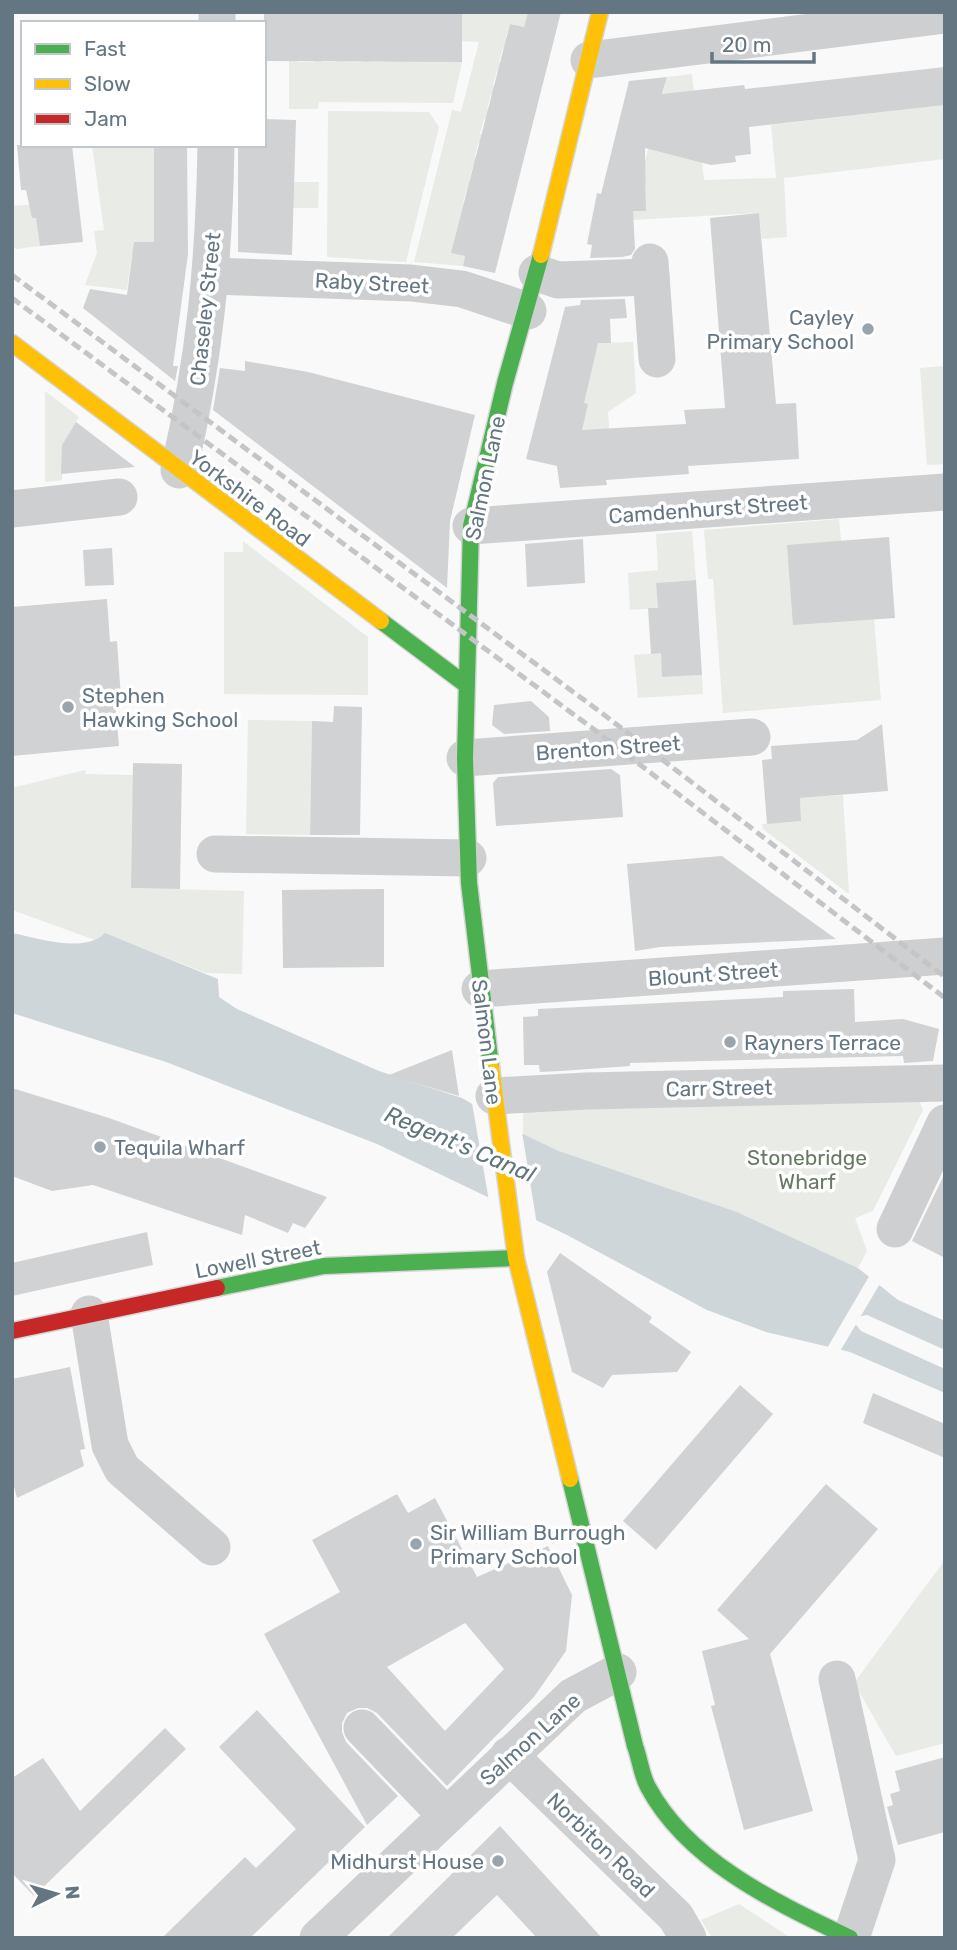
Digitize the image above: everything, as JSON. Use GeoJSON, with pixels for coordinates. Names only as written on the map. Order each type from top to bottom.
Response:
{"type":"FeatureCollection","features":[{"type":"Feature","properties":{"kind":"street","name":"Salmon Lane"},"geometry":{"type":"LineString","coordinates":[[328,1935],[509,1755],[573,1696],[618,1672],[516,1258],[480,989],[468,858],[465,758],[471,526],[505,383],[528,312],[600,12]]}},
{"type":"Feature","properties":{"kind":"street"},"geometry":{"type":"LineString","coordinates":[[589,60],[945,15]]}},
{"type":"Feature","properties":{"kind":"street","name":"Chaseley Street"},"geometry":{"type":"LineString","coordinates":[[179,470],[204,348],[212,276],[216,147]]}},
{"type":"Feature","properties":{"kind":"street"},"geometry":{"type":"LineString","coordinates":[[537,273],[558,280],[651,270],[657,359]]}},
{"type":"Feature","properties":{"kind":"street","name":"Raby Street"},"geometry":{"type":"LineString","coordinates":[[212,276],[411,284],[462,289],[528,312]]}},
{"type":"Feature","properties":{"kind":"street","name":"Yorkshire Road"},"geometry":{"type":"LineString","coordinates":[[12,343],[466,684]]}},
{"type":"Feature","properties":{"kind":"street","name":"Camdenhurst Street"},"geometry":{"type":"LineString","coordinates":[[471,526],[945,492]]}},
{"type":"Feature","properties":{"kind":"street"},"geometry":{"type":"LineString","coordinates":[[12,509],[119,497]]}},
{"type":"Feature","properties":{"kind":"street","name":"Brenton Street"},"geometry":{"type":"LineString","coordinates":[[465,758],[752,737]]}},
{"type":"Feature","properties":{"kind":"street"},"geometry":{"type":"LineString","coordinates":[[215,854],[468,858]]}},
{"type":"Feature","properties":{"kind":"street","name":"Blount Street"},"geometry":{"type":"LineString","coordinates":[[480,989],[945,956]]}},
{"type":"Feature","properties":{"kind":"street","name":"Carr Street"},"geometry":{"type":"LineString","coordinates":[[495,1107],[586,1091],[945,1083]]}},
{"type":"Feature","properties":{"kind":"street"},"geometry":{"type":"LineString","coordinates":[[895,1229],[945,1123]]}},
{"type":"Feature","properties":{"kind":"street","name":"Lowell Street"},"geometry":{"type":"LineString","coordinates":[[12,1331],[324,1266],[516,1258]]}},
{"type":"Feature","properties":{"kind":"street"},"geometry":{"type":"LineString","coordinates":[[89,1314],[110,1445],[122,1469],[212,1547]]}},
{"type":"Feature","properties":{"kind":"street"},"geometry":{"type":"LineString","coordinates":[[618,1672],[649,1787],[676,1825],[721,1865],[850,1938],[877,1860],[837,1679]]}},
{"type":"Feature","properties":{"kind":"street"},"geometry":{"type":"LineString","coordinates":[[362,1728],[436,1805]]}},
{"type":"Feature","properties":{"kind":"street","name":"Norbiton Road"},"geometry":{"type":"LineString","coordinates":[[509,1755],[676,1917],[688,1938]]}},
{"type":"Feature","properties":{"kind":"green space"},"geometry":{"type":"Polygon","coordinates":[[[462,12],[528,12],[524,27],[510,24],[506,37],[518,52],[503,48],[499,62],[514,67],[512,75],[497,71],[493,85],[508,89],[506,98],[491,94],[487,109],[503,114],[500,123],[484,119],[480,134],[496,138],[494,147],[478,143],[475,156],[491,160],[488,170],[473,166],[469,180],[485,185],[483,193],[467,189],[463,203],[479,207],[452,253],[465,256],[463,266],[414,262],[452,110],[461,112],[479,42],[462,41],[462,12]]]}},
{"type":"Feature","properties":{"kind":"green space"},"geometry":{"type":"Polygon","coordinates":[[[289,44],[297,45],[298,62],[314,62],[314,44],[322,44],[322,62],[337,62],[337,44],[346,62],[362,62],[363,44],[372,62],[386,62],[387,44],[446,62],[462,62],[453,103],[319,102],[318,109],[289,109],[289,44]]]}},
{"type":"Feature","properties":{"kind":"green space"},"geometry":{"type":"Polygon","coordinates":[[[692,74],[704,180],[776,178],[771,125],[945,105],[945,159],[784,178],[787,237],[762,239],[759,213],[631,220],[630,211],[646,211],[646,182],[640,181],[667,77],[692,74]]]}},
{"type":"Feature","properties":{"kind":"green space"},"geometry":{"type":"Polygon","coordinates":[[[328,111],[429,112],[439,127],[406,262],[327,257],[328,111]]]}},
{"type":"Feature","properties":{"kind":"green space"},"geometry":{"type":"Polygon","coordinates":[[[92,147],[154,147],[155,242],[141,242],[140,254],[132,254],[127,290],[85,285],[97,253],[94,231],[104,230],[92,147]]]}},
{"type":"Feature","properties":{"kind":"green space"},"geometry":{"type":"Polygon","coordinates":[[[275,182],[319,182],[318,208],[293,208],[275,182]]]}},
{"type":"Feature","properties":{"kind":"green space"},"geometry":{"type":"Polygon","coordinates":[[[35,204],[40,246],[16,249],[12,245],[12,206],[35,204]]]}},
{"type":"Feature","properties":{"kind":"green space"},"geometry":{"type":"Polygon","coordinates":[[[633,342],[636,393],[608,412],[611,453],[574,456],[576,401],[598,343],[633,342]]]}},
{"type":"Feature","properties":{"kind":"green space"},"geometry":{"type":"Polygon","coordinates":[[[945,366],[945,464],[927,465],[920,368],[945,366]]]}},
{"type":"Feature","properties":{"kind":"green space"},"geometry":{"type":"Polygon","coordinates":[[[45,391],[79,417],[62,445],[62,480],[45,482],[45,391]]]}},
{"type":"Feature","properties":{"kind":"green space"},"geometry":{"type":"Polygon","coordinates":[[[839,519],[841,541],[874,619],[881,700],[723,713],[713,579],[708,579],[704,530],[839,519]]]}},
{"type":"Feature","properties":{"kind":"green space"},"geometry":{"type":"Polygon","coordinates":[[[692,531],[696,580],[656,583],[658,608],[630,610],[628,573],[658,570],[656,534],[692,531]]]}},
{"type":"Feature","properties":{"kind":"green space"},"geometry":{"type":"Polygon","coordinates":[[[243,541],[368,637],[368,695],[224,694],[224,552],[243,552],[243,541]]]}},
{"type":"Feature","properties":{"kind":"green space"},"geometry":{"type":"Polygon","coordinates":[[[661,653],[663,677],[702,675],[703,694],[638,698],[634,655],[661,653]]]}},
{"type":"Feature","properties":{"kind":"green space"},"geometry":{"type":"Polygon","coordinates":[[[248,720],[312,721],[310,835],[246,834],[248,720]]]}},
{"type":"Feature","properties":{"kind":"green space"},"geometry":{"type":"Polygon","coordinates":[[[85,770],[86,774],[133,775],[131,888],[244,891],[242,974],[206,973],[106,934],[95,940],[12,910],[12,788],[85,770]]]}},
{"type":"Feature","properties":{"kind":"green space"},"geometry":{"type":"Polygon","coordinates":[[[843,795],[849,894],[763,829],[762,824],[801,821],[800,798],[843,795]]]}},
{"type":"Feature","properties":{"kind":"green space","name":"Stonebridge Wharf"},"geometry":{"type":"Polygon","coordinates":[[[919,1100],[923,1110],[873,1211],[855,1218],[867,1251],[858,1268],[737,1212],[559,1151],[523,1134],[523,1110],[919,1100]]]}},
{"type":"Feature","properties":{"kind":"green space"},"geometry":{"type":"Polygon","coordinates":[[[945,1560],[945,1743],[896,1756],[854,1683],[945,1560]]]}},
{"type":"Feature","properties":{"kind":"green space"},"geometry":{"type":"Polygon","coordinates":[[[739,1904],[791,1938],[712,1938],[701,1920],[739,1904]]]}},
{"type":"Feature","properties":{"kind":"water","name":"Regent's Canal"},"geometry":{"type":"Polygon","coordinates":[[[12,933],[73,944],[85,943],[105,933],[218,979],[219,997],[237,1009],[379,1071],[462,1098],[523,1134],[559,1151],[737,1212],[858,1268],[898,1300],[945,1321],[945,1350],[867,1315],[856,1317],[854,1322],[861,1331],[945,1369],[945,1393],[850,1352],[766,1332],[707,1310],[565,1234],[377,1144],[166,1062],[12,1013],[12,933]]]}},
{"type":"Feature","properties":{"kind":"pier"},"geometry":{"type":"Polygon","coordinates":[[[472,1103],[522,1132],[537,1225],[489,1201],[472,1103]]]}},
{"type":"Feature","properties":{"kind":"pier"},"geometry":{"type":"Polygon","coordinates":[[[871,1273],[881,1282],[839,1353],[826,1350],[871,1273]]]}},
{"type":"Feature","properties":{"kind":"building"},"geometry":{"type":"Polygon","coordinates":[[[264,12],[462,12],[462,62],[266,61],[264,12]]]}},
{"type":"Feature","properties":{"kind":"building"},"geometry":{"type":"Polygon","coordinates":[[[528,12],[561,12],[495,273],[463,266],[465,256],[451,253],[510,24],[524,27],[528,12]]]}},
{"type":"Feature","properties":{"kind":"building"},"geometry":{"type":"Polygon","coordinates":[[[945,67],[945,105],[749,127],[751,154],[735,156],[736,162],[711,165],[645,148],[646,211],[633,211],[635,249],[631,255],[622,257],[590,258],[592,245],[587,244],[597,193],[601,194],[629,81],[667,77],[662,94],[744,85],[745,89],[945,67]]]}},
{"type":"Feature","properties":{"kind":"building"},"geometry":{"type":"Polygon","coordinates":[[[266,119],[296,120],[292,255],[238,252],[238,147],[266,147],[266,119]]]}},
{"type":"Feature","properties":{"kind":"building"},"geometry":{"type":"Polygon","coordinates":[[[17,145],[72,147],[83,242],[40,246],[36,218],[32,218],[26,190],[21,190],[17,145]]]}},
{"type":"Feature","properties":{"kind":"building"},"geometry":{"type":"Polygon","coordinates":[[[154,147],[187,147],[188,254],[173,366],[178,366],[175,381],[83,308],[90,289],[127,295],[134,242],[154,242],[154,147]]]}},
{"type":"Feature","properties":{"kind":"building"},"geometry":{"type":"Polygon","coordinates":[[[759,213],[776,404],[796,403],[799,459],[688,466],[689,474],[606,480],[607,485],[560,488],[557,466],[526,459],[565,307],[580,305],[581,300],[625,299],[627,318],[610,319],[611,343],[598,343],[584,403],[588,404],[582,430],[686,424],[684,410],[725,408],[710,218],[759,213]]]}},
{"type":"Feature","properties":{"kind":"building"},"geometry":{"type":"Polygon","coordinates":[[[245,361],[308,372],[475,415],[450,521],[447,588],[213,410],[220,368],[245,371],[245,361]]]}},
{"type":"Feature","properties":{"kind":"building"},"geometry":{"type":"Polygon","coordinates":[[[76,422],[135,467],[61,474],[62,445],[76,422]]]}},
{"type":"Feature","properties":{"kind":"building"},"geometry":{"type":"Polygon","coordinates":[[[889,537],[895,618],[793,625],[787,545],[889,537]]]}},
{"type":"Feature","properties":{"kind":"building"},"geometry":{"type":"Polygon","coordinates":[[[583,539],[585,583],[527,587],[525,544],[583,539]]]}},
{"type":"Feature","properties":{"kind":"building"},"geometry":{"type":"Polygon","coordinates":[[[112,548],[114,585],[85,586],[83,550],[112,548]]]}},
{"type":"Feature","properties":{"kind":"building"},"geometry":{"type":"Polygon","coordinates":[[[696,580],[702,675],[662,677],[661,653],[651,654],[648,608],[658,608],[656,583],[696,580]]]}},
{"type":"Feature","properties":{"kind":"building"},"geometry":{"type":"Polygon","coordinates":[[[107,599],[110,642],[117,641],[121,698],[115,699],[119,746],[12,756],[12,607],[107,599]]]}},
{"type":"Feature","properties":{"kind":"building"},"geometry":{"type":"Polygon","coordinates":[[[531,701],[549,717],[550,731],[504,734],[492,725],[494,705],[531,701]]]}},
{"type":"Feature","properties":{"kind":"building"},"geometry":{"type":"Polygon","coordinates":[[[334,706],[362,707],[360,835],[310,835],[312,721],[333,722],[334,706]]]}},
{"type":"Feature","properties":{"kind":"building"},"geometry":{"type":"Polygon","coordinates":[[[882,724],[888,791],[800,798],[801,821],[767,824],[762,760],[772,759],[771,746],[857,740],[882,724]]]}},
{"type":"Feature","properties":{"kind":"building"},"geometry":{"type":"Polygon","coordinates":[[[133,763],[182,764],[180,889],[131,888],[133,763]]]}},
{"type":"Feature","properties":{"kind":"building"},"geometry":{"type":"Polygon","coordinates":[[[611,769],[620,775],[623,817],[496,826],[493,783],[498,777],[611,769]]]}},
{"type":"Feature","properties":{"kind":"building"},"geometry":{"type":"Polygon","coordinates":[[[722,856],[836,939],[660,947],[635,951],[627,864],[722,856]]]}},
{"type":"Feature","properties":{"kind":"building"},"geometry":{"type":"Polygon","coordinates":[[[384,889],[384,967],[283,968],[282,890],[384,889]]]}},
{"type":"Feature","properties":{"kind":"building","name":"Rayners Terrace"},"geometry":{"type":"Polygon","coordinates":[[[854,989],[855,1022],[903,1019],[939,1029],[933,1061],[904,1063],[903,1056],[630,1063],[630,1066],[540,1072],[539,1065],[524,1065],[523,1017],[538,1016],[538,1009],[783,997],[783,991],[854,989]]]}},
{"type":"Feature","properties":{"kind":"building"},"geometry":{"type":"Polygon","coordinates":[[[452,1050],[459,1096],[389,1075],[452,1050]]]}},
{"type":"Feature","properties":{"kind":"building","name":"Tequila Wharf"},"geometry":{"type":"Polygon","coordinates":[[[12,1088],[109,1118],[327,1197],[305,1228],[293,1223],[288,1233],[245,1215],[242,1235],[93,1185],[52,1191],[12,1176],[12,1088]]]}},
{"type":"Feature","properties":{"kind":"building"},"geometry":{"type":"Polygon","coordinates":[[[945,1173],[945,1258],[912,1241],[945,1173]]]}},
{"type":"Feature","properties":{"kind":"building"},"geometry":{"type":"Polygon","coordinates":[[[147,1232],[153,1265],[12,1296],[12,1263],[147,1232]]]}},
{"type":"Feature","properties":{"kind":"building"},"geometry":{"type":"Polygon","coordinates":[[[560,1253],[652,1317],[649,1322],[691,1352],[677,1372],[612,1375],[603,1388],[572,1372],[547,1272],[560,1253]]]}},
{"type":"Feature","properties":{"kind":"building"},"geometry":{"type":"Polygon","coordinates":[[[70,1367],[85,1449],[80,1450],[84,1466],[17,1498],[12,1479],[12,1379],[70,1367]]]}},
{"type":"Feature","properties":{"kind":"building"},"geometry":{"type":"Polygon","coordinates":[[[740,1385],[773,1414],[656,1550],[623,1521],[740,1385]]]}},
{"type":"Feature","properties":{"kind":"building"},"geometry":{"type":"Polygon","coordinates":[[[873,1393],[945,1424],[945,1458],[863,1423],[873,1393]]]}},
{"type":"Feature","properties":{"kind":"building"},"geometry":{"type":"Polygon","coordinates":[[[826,1484],[878,1529],[770,1654],[813,1811],[744,1830],[711,1706],[715,1705],[702,1651],[749,1639],[717,1610],[826,1484]]]}},
{"type":"Feature","properties":{"kind":"building"},"geometry":{"type":"Polygon","coordinates":[[[397,1494],[408,1513],[435,1498],[477,1577],[548,1546],[572,1595],[566,1651],[534,1697],[447,1786],[377,1713],[367,1708],[358,1708],[347,1713],[342,1723],[346,1742],[398,1796],[367,1825],[264,1634],[340,1592],[312,1540],[397,1494]],[[465,1623],[387,1667],[445,1731],[504,1669],[465,1623]]]}},
{"type":"Feature","properties":{"kind":"building"},"geometry":{"type":"Polygon","coordinates":[[[257,1710],[365,1827],[250,1938],[162,1938],[245,1857],[256,1868],[296,1829],[219,1747],[257,1710]]]}},
{"type":"Feature","properties":{"kind":"building"},"geometry":{"type":"Polygon","coordinates":[[[165,1728],[186,1749],[34,1896],[12,1873],[12,1778],[43,1758],[80,1811],[165,1728]]]}},
{"type":"Feature","properties":{"kind":"building"},"geometry":{"type":"Polygon","coordinates":[[[945,1757],[945,1832],[898,1845],[887,1807],[893,1805],[890,1794],[900,1791],[895,1771],[945,1757]]]}},
{"type":"Feature","properties":{"kind":"building","name":"Midhurst House"},"geometry":{"type":"Polygon","coordinates":[[[500,1826],[602,1938],[537,1938],[497,1895],[452,1938],[387,1938],[500,1826]]]}},
{"type":"Feature","properties":{"kind":"railway"},"geometry":{"type":"LineString","coordinates":[[12,275],[603,714],[945,977]]}},
{"type":"Feature","properties":{"kind":"railway"},"geometry":{"type":"LineString","coordinates":[[12,298],[592,728],[945,998]]}},
{"type":"Feature","properties":{"kind":"traffic: fast"},"geometry":{"type":"LineString","coordinates":[[491,1067],[469,883],[465,758],[471,526],[505,383],[541,255]]}},
{"type":"Feature","properties":{"kind":"traffic: fast"},"geometry":{"type":"LineString","coordinates":[[381,621],[465,684]]}},
{"type":"Feature","properties":{"kind":"traffic: fast"},"geometry":{"type":"LineString","coordinates":[[217,1288],[324,1266],[516,1258]]}},
{"type":"Feature","properties":{"kind":"traffic: fast"},"geometry":{"type":"LineString","coordinates":[[570,1479],[635,1746],[648,1787],[665,1814],[710,1859],[765,1895],[850,1938]]}},
{"type":"Feature","properties":{"kind":"traffic: slow"},"geometry":{"type":"LineString","coordinates":[[541,255],[600,12]]}},
{"type":"Feature","properties":{"kind":"traffic: slow"},"geometry":{"type":"LineString","coordinates":[[12,343],[381,621]]}},
{"type":"Feature","properties":{"kind":"traffic: slow"},"geometry":{"type":"LineString","coordinates":[[491,1067],[516,1258],[570,1479]]}},
{"type":"Feature","properties":{"kind":"traffic: jam"},"geometry":{"type":"LineString","coordinates":[[12,1331],[217,1288]]}},
{"type":"Feature","properties":{"kind":"place","name":"Cayley Primary School"},"geometry":{"type":"Point","coordinates":[868,329]}},
{"type":"Feature","properties":{"kind":"place","name":"Stephen Hawking School"},"geometry":{"type":"Point","coordinates":[68,707]}},
{"type":"Feature","properties":{"kind":"place","name":"Rayners Terrace"},"geometry":{"type":"Point","coordinates":[730,1042]}},
{"type":"Feature","properties":{"kind":"place","name":"Tequila Wharf"},"geometry":{"type":"Point","coordinates":[100,1147]}},
{"type":"Feature","properties":{"kind":"place","name":"Sir William Burrough Primary School"},"geometry":{"type":"Point","coordinates":[416,1544]}},
{"type":"Feature","properties":{"kind":"place","name":"Midhurst House"},"geometry":{"type":"Point","coordinates":[498,1861]}}]}
